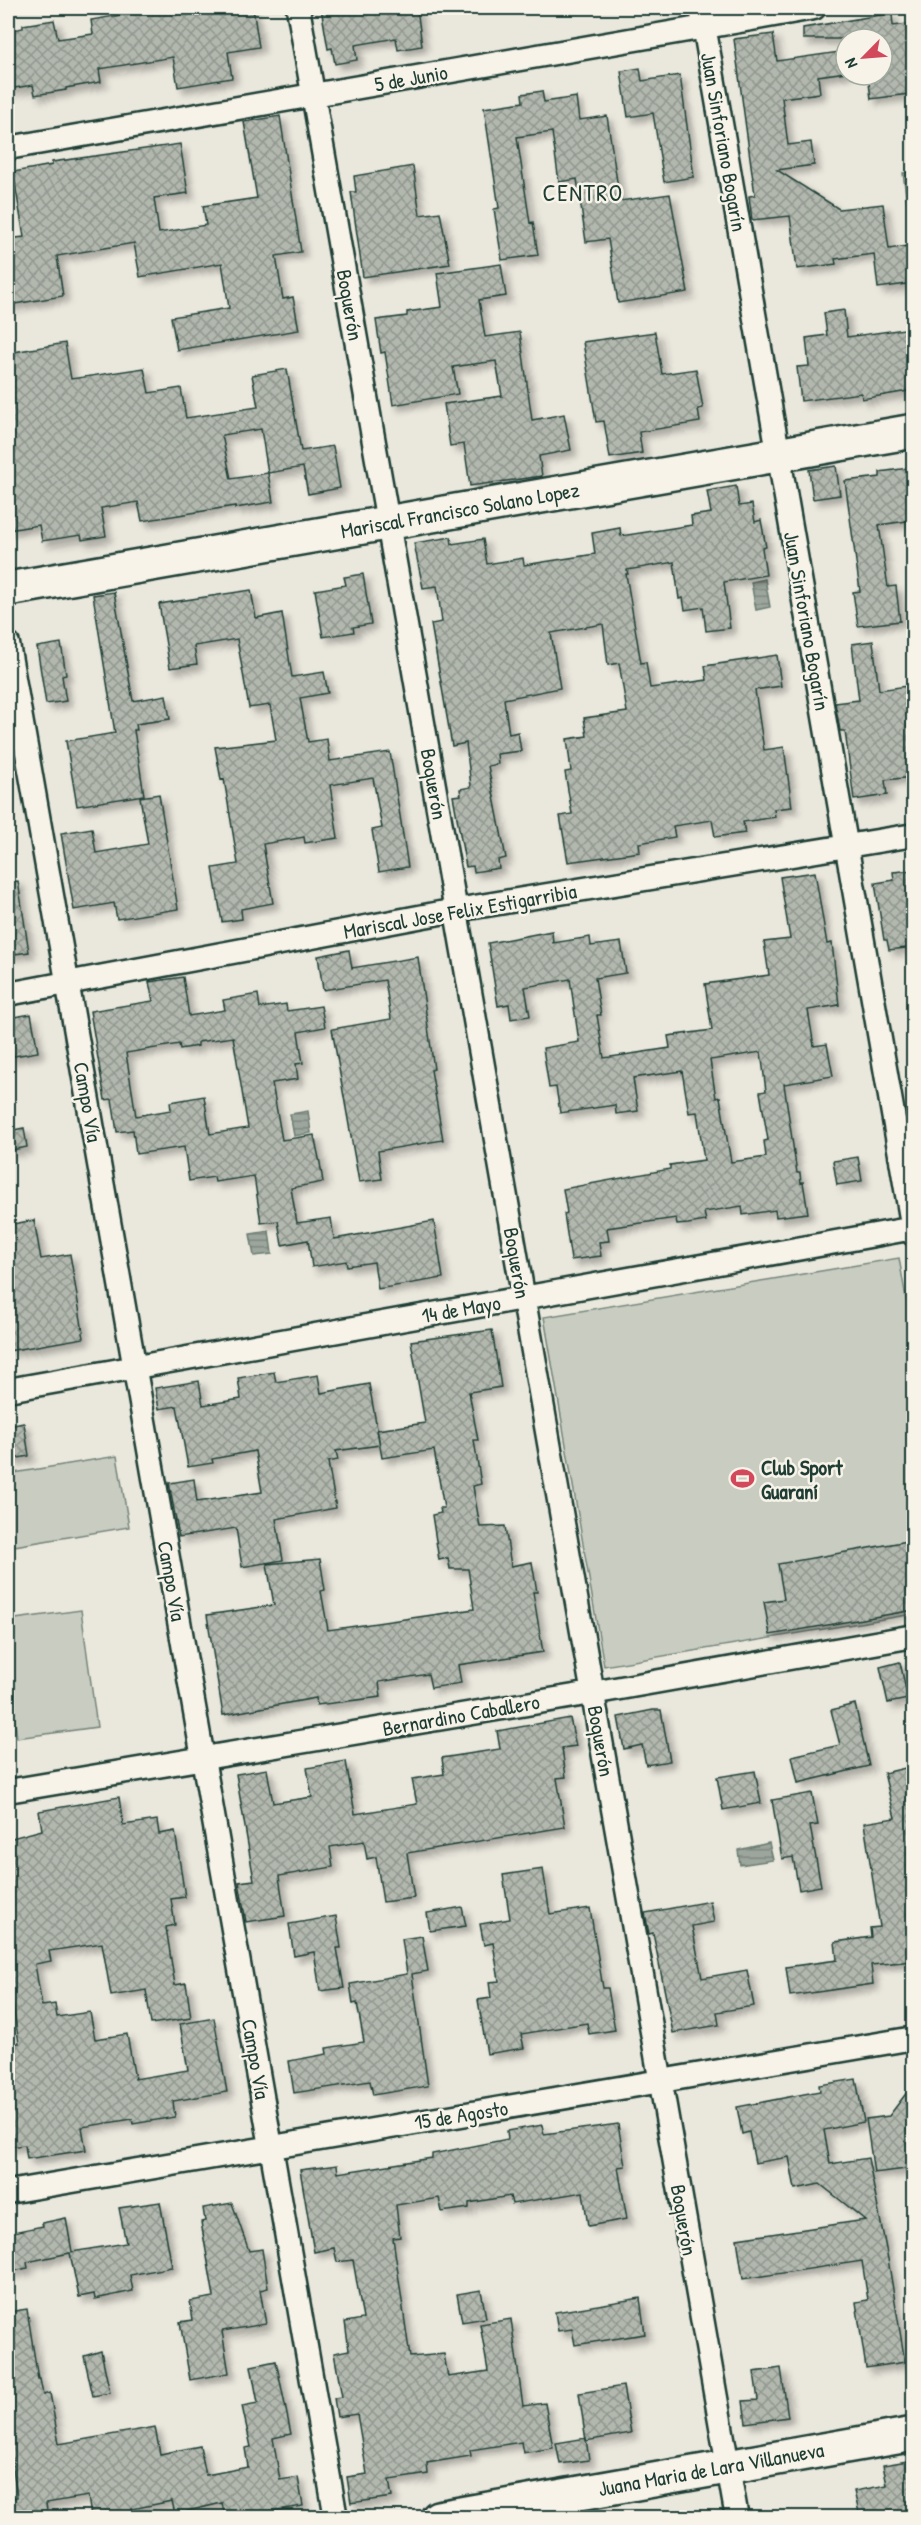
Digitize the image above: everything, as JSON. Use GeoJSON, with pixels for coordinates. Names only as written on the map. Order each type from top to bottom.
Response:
{"type":"FeatureCollection","features":[{"type":"Feature","properties":{"kind":"street","name":"Boquerón"},"geometry":{"type":"LineString","coordinates":[[298,8],[737,2517]]}},
{"type":"Feature","properties":{"kind":"street","name":"5 de Junio"},"geometry":{"type":"LineString","coordinates":[[8,148],[313,95],[703,17],[814,8]]}},
{"type":"Feature","properties":{"kind":"street","name":"Juan Sinforiano Bogarín"},"geometry":{"type":"LineString","coordinates":[[703,17],[913,1230]]}},
{"type":"Feature","properties":{"kind":"street","name":"Mariscal Francisco Solano Lopez"},"geometry":{"type":"LineString","coordinates":[[8,589],[914,431]]}},
{"type":"Feature","properties":{"kind":"street","name":"Campo Vía"},"geometry":{"type":"LineString","coordinates":[[8,644],[336,2517]]}},
{"type":"Feature","properties":{"kind":"street","name":"Mariscal Jose Felix Estigarribia"},"geometry":{"type":"LineString","coordinates":[[8,994],[456,910],[914,835]]}},
{"type":"Feature","properties":{"kind":"street","name":"14 de Mayo"},"geometry":{"type":"LineString","coordinates":[[8,1390],[913,1230]]}},
{"type":"Feature","properties":{"kind":"street","name":"Bernardino Caballero"},"geometry":{"type":"LineString","coordinates":[[8,1791],[592,1693],[914,1636]]}},
{"type":"Feature","properties":{"kind":"street","name":"15 de Agosto"},"geometry":{"type":"LineString","coordinates":[[8,2192],[914,2038]]}},
{"type":"Feature","properties":{"kind":"street","name":"Juana Maria de Lara Villanueva"},"geometry":{"type":"LineString","coordinates":[[438,2517],[914,2434]]}},
{"type":"Feature","properties":{"kind":"shaded area"},"geometry":{"type":"Polygon","coordinates":[[[913,172],[913,202],[907,203],[903,173],[913,172]]]}},
{"type":"Feature","properties":{"kind":"shaded area"},"geometry":{"type":"Polygon","coordinates":[[[765,579],[770,607],[756,610],[751,582],[765,579]]]}},
{"type":"Feature","properties":{"kind":"shaded area"},"geometry":{"type":"Polygon","coordinates":[[[308,1111],[311,1133],[294,1136],[290,1114],[308,1111]]]}},
{"type":"Feature","properties":{"kind":"shaded area"},"geometry":{"type":"Polygon","coordinates":[[[269,1231],[272,1254],[254,1256],[250,1234],[269,1231]]]}},
{"type":"Feature","properties":{"kind":"shaded area","name":"Club Sport Guaraní"},"geometry":{"type":"Polygon","coordinates":[[[899,1258],[914,1344],[913,1614],[604,1666],[544,1317],[899,1258]]]}},
{"type":"Feature","properties":{"kind":"shaded area"},"geometry":{"type":"Polygon","coordinates":[[[117,1456],[129,1527],[8,1547],[8,1474],[117,1456]]]}},
{"type":"Feature","properties":{"kind":"shaded area"},"geometry":{"type":"Polygon","coordinates":[[[81,1610],[97,1727],[17,1738],[8,1668],[8,1620],[81,1610]]]}},
{"type":"Feature","properties":{"kind":"shaded area"},"geometry":{"type":"Polygon","coordinates":[[[769,1843],[773,1860],[740,1865],[738,1850],[769,1843]]]}},
{"type":"Feature","properties":{"kind":"building"},"geometry":{"type":"Polygon","coordinates":[[[120,8],[152,8],[152,11],[176,8],[253,8],[259,47],[228,52],[232,78],[178,87],[173,57],[99,69],[101,82],[66,88],[66,90],[35,95],[33,85],[8,89],[8,31],[23,28],[23,25],[54,20],[58,39],[93,34],[91,20],[121,15],[120,8]]]}},
{"type":"Feature","properties":{"kind":"building"},"geometry":{"type":"Polygon","coordinates":[[[321,8],[417,8],[422,46],[398,50],[396,38],[355,45],[357,60],[335,64],[332,48],[328,49],[321,8]]]}},
{"type":"Feature","properties":{"kind":"building"},"geometry":{"type":"Polygon","coordinates":[[[892,13],[893,26],[914,23],[914,85],[908,85],[909,94],[871,99],[870,87],[894,87],[894,27],[834,27],[834,39],[803,39],[803,28],[892,13]]]}},
{"type":"Feature","properties":{"kind":"building"},"geometry":{"type":"Polygon","coordinates":[[[773,34],[777,61],[834,53],[834,74],[818,76],[820,93],[782,98],[788,145],[811,142],[814,165],[777,170],[839,209],[883,204],[889,249],[914,245],[914,283],[878,288],[874,254],[835,259],[836,264],[797,269],[790,216],[752,220],[749,196],[755,195],[734,39],[773,34]]]}},
{"type":"Feature","properties":{"kind":"building"},"geometry":{"type":"Polygon","coordinates":[[[640,68],[642,81],[680,75],[694,177],[664,182],[653,113],[628,117],[621,71],[640,68]]]}},
{"type":"Feature","properties":{"kind":"building"},"geometry":{"type":"Polygon","coordinates":[[[542,91],[544,102],[576,97],[579,120],[607,116],[620,201],[670,194],[688,292],[618,303],[608,239],[586,242],[577,179],[559,182],[552,132],[517,137],[530,223],[533,222],[538,255],[502,260],[494,209],[499,208],[484,108],[523,102],[522,94],[542,91]]]}},
{"type":"Feature","properties":{"kind":"building"},"geometry":{"type":"Polygon","coordinates":[[[280,116],[301,252],[276,256],[283,299],[293,297],[299,330],[177,350],[171,317],[229,308],[222,263],[140,277],[134,243],[57,256],[63,296],[8,305],[8,239],[24,237],[13,172],[52,165],[52,162],[180,144],[188,193],[154,198],[159,233],[206,225],[203,206],[257,198],[244,122],[280,116]]]}},
{"type":"Feature","properties":{"kind":"building"},"geometry":{"type":"Polygon","coordinates":[[[413,166],[420,215],[440,212],[450,264],[363,277],[351,192],[356,192],[354,176],[413,166]]]}},
{"type":"Feature","properties":{"kind":"building"},"geometry":{"type":"Polygon","coordinates":[[[501,264],[506,296],[479,300],[485,337],[520,332],[532,420],[564,414],[571,450],[539,456],[542,476],[470,486],[464,444],[450,446],[444,404],[502,396],[496,361],[453,367],[458,394],[393,405],[385,352],[381,353],[376,320],[407,316],[407,312],[442,307],[437,273],[501,264]]]}},
{"type":"Feature","properties":{"kind":"building"},"geometry":{"type":"Polygon","coordinates":[[[844,310],[847,337],[911,328],[914,390],[862,399],[861,393],[801,401],[797,367],[809,366],[806,338],[827,335],[824,313],[844,310]]]}},
{"type":"Feature","properties":{"kind":"building"},"geometry":{"type":"Polygon","coordinates":[[[655,332],[662,374],[696,369],[703,408],[698,409],[700,422],[639,432],[642,453],[610,458],[604,421],[596,422],[583,342],[655,332]]]}},
{"type":"Feature","properties":{"kind":"building"},"geometry":{"type":"Polygon","coordinates":[[[65,343],[71,379],[144,368],[149,393],[181,388],[186,418],[258,407],[252,375],[287,369],[301,451],[333,446],[340,488],[308,494],[303,467],[268,473],[273,502],[142,521],[138,502],[101,508],[106,536],[82,540],[81,535],[42,541],[39,525],[8,530],[8,353],[65,343]],[[261,429],[222,435],[231,479],[268,473],[261,429]]]}},
{"type":"Feature","properties":{"kind":"building"},"geometry":{"type":"Polygon","coordinates":[[[836,466],[840,495],[813,499],[809,470],[836,466]]]}},
{"type":"Feature","properties":{"kind":"building"},"geometry":{"type":"Polygon","coordinates":[[[908,468],[914,520],[879,525],[888,587],[896,586],[900,621],[858,626],[853,592],[860,591],[845,481],[880,477],[880,472],[908,468]]]}},
{"type":"Feature","properties":{"kind":"building"},"geometry":{"type":"Polygon","coordinates":[[[736,486],[739,506],[752,504],[755,522],[761,520],[766,547],[762,548],[766,575],[724,582],[730,628],[706,631],[703,607],[685,610],[683,598],[679,599],[674,562],[627,570],[641,663],[646,662],[650,688],[707,680],[705,666],[777,655],[781,686],[755,690],[764,750],[784,747],[792,807],[774,809],[775,817],[743,822],[745,833],[715,837],[712,820],[673,826],[675,837],[639,843],[640,852],[568,862],[560,816],[572,814],[565,772],[571,771],[567,739],[587,736],[584,718],[627,712],[619,663],[608,665],[603,624],[551,633],[560,688],[504,699],[509,734],[518,732],[521,751],[497,754],[498,764],[488,766],[506,858],[498,860],[499,868],[474,872],[473,866],[466,867],[453,796],[461,795],[460,789],[471,787],[466,743],[452,746],[431,624],[442,622],[437,586],[423,588],[414,543],[451,537],[452,544],[483,539],[487,564],[523,558],[524,565],[595,554],[592,533],[620,528],[621,536],[692,525],[691,516],[711,513],[707,491],[736,486]]]}},
{"type":"Feature","properties":{"kind":"building"},"geometry":{"type":"Polygon","coordinates":[[[363,574],[371,624],[353,627],[354,632],[323,637],[315,590],[346,585],[344,577],[363,574]]]}},
{"type":"Feature","properties":{"kind":"building"},"geometry":{"type":"Polygon","coordinates":[[[251,590],[256,618],[282,613],[292,677],[324,672],[328,693],[300,698],[308,742],[327,739],[330,761],[390,752],[408,867],[379,872],[372,830],[382,828],[373,778],[330,785],[338,838],[305,843],[304,837],[263,844],[273,903],[241,909],[242,919],[222,922],[213,868],[238,864],[224,779],[221,780],[215,747],[276,740],[270,705],[249,708],[237,639],[194,646],[197,664],[170,668],[159,604],[251,590]]]}},
{"type":"Feature","properties":{"kind":"building"},"geometry":{"type":"Polygon","coordinates":[[[114,592],[133,701],[166,695],[170,719],[136,724],[137,730],[134,730],[144,795],[77,806],[66,741],[115,733],[93,595],[114,592]]]}},
{"type":"Feature","properties":{"kind":"building"},"geometry":{"type":"Polygon","coordinates":[[[873,641],[879,690],[914,685],[914,777],[885,780],[887,795],[854,800],[845,731],[840,731],[835,703],[859,700],[852,644],[873,641]]]}},
{"type":"Feature","properties":{"kind":"building"},"geometry":{"type":"Polygon","coordinates":[[[61,643],[66,675],[62,676],[66,701],[46,704],[37,647],[61,643]]]}},
{"type":"Feature","properties":{"kind":"building"},"geometry":{"type":"Polygon","coordinates":[[[159,794],[178,909],[117,919],[114,903],[74,910],[61,833],[92,828],[96,853],[148,844],[140,797],[159,794]]]}},
{"type":"Feature","properties":{"kind":"building"},"geometry":{"type":"Polygon","coordinates":[[[914,870],[914,947],[889,950],[887,940],[884,940],[875,883],[894,880],[893,872],[914,870]]]}},
{"type":"Feature","properties":{"kind":"building"},"geometry":{"type":"Polygon","coordinates":[[[815,872],[827,944],[832,943],[839,1005],[808,1010],[814,1046],[827,1044],[833,1076],[784,1084],[797,1173],[800,1173],[801,1183],[803,1182],[808,1213],[776,1217],[775,1210],[743,1215],[742,1206],[704,1212],[706,1221],[688,1224],[677,1225],[676,1218],[607,1228],[609,1241],[599,1242],[601,1256],[571,1260],[564,1214],[567,1213],[563,1189],[670,1169],[670,1165],[704,1160],[697,1112],[689,1113],[682,1071],[633,1078],[638,1111],[616,1114],[615,1105],[560,1113],[556,1087],[549,1088],[543,1048],[579,1042],[570,979],[525,987],[530,1016],[511,1019],[509,1004],[498,1006],[488,943],[552,931],[553,943],[590,937],[591,946],[621,942],[626,973],[595,978],[601,1015],[597,1015],[604,1058],[670,1048],[668,1036],[712,1030],[705,984],[769,975],[764,942],[790,939],[780,877],[815,872]],[[761,1052],[710,1060],[716,1098],[720,1097],[731,1162],[766,1157],[764,1141],[768,1140],[760,1092],[766,1091],[761,1052]]]}},
{"type":"Feature","properties":{"kind":"building"},"geometry":{"type":"Polygon","coordinates":[[[18,881],[29,952],[8,955],[8,882],[18,881]]]}},
{"type":"Feature","properties":{"kind":"building"},"geometry":{"type":"Polygon","coordinates":[[[349,950],[352,968],[418,957],[434,1069],[431,1070],[443,1140],[378,1151],[382,1179],[359,1182],[332,1029],[391,1019],[385,980],[323,990],[318,956],[349,950]]]}},
{"type":"Feature","properties":{"kind":"building"},"geometry":{"type":"Polygon","coordinates":[[[183,977],[189,1016],[225,1010],[223,1000],[258,994],[260,1008],[286,1004],[287,1011],[321,1006],[325,1027],[298,1032],[303,1063],[296,1064],[298,1079],[272,1083],[282,1140],[314,1135],[320,1163],[323,1182],[291,1188],[297,1223],[331,1218],[334,1239],[434,1221],[443,1278],[378,1289],[374,1262],[347,1266],[346,1261],[312,1267],[308,1240],[282,1245],[278,1221],[261,1223],[254,1176],[215,1182],[214,1177],[189,1181],[184,1147],[136,1154],[133,1130],[117,1132],[112,1099],[105,1100],[90,1011],[153,1001],[149,982],[183,977]],[[233,1037],[198,1042],[198,1046],[180,1049],[179,1044],[126,1053],[136,1116],[171,1110],[170,1102],[204,1096],[210,1134],[248,1128],[233,1037]]]}},
{"type":"Feature","properties":{"kind":"building"},"geometry":{"type":"Polygon","coordinates":[[[31,1014],[38,1052],[8,1057],[8,1018],[31,1014]]]}},
{"type":"Feature","properties":{"kind":"building"},"geometry":{"type":"Polygon","coordinates":[[[24,1128],[27,1147],[8,1151],[8,1131],[24,1128]]]}},
{"type":"Feature","properties":{"kind":"building"},"geometry":{"type":"Polygon","coordinates":[[[858,1157],[862,1181],[837,1185],[833,1161],[858,1157]]]}},
{"type":"Feature","properties":{"kind":"building"},"geometry":{"type":"Polygon","coordinates":[[[34,1220],[41,1259],[70,1254],[84,1338],[8,1351],[8,1225],[34,1220]]]}},
{"type":"Feature","properties":{"kind":"building"},"geometry":{"type":"Polygon","coordinates":[[[492,1330],[501,1387],[469,1392],[478,1440],[474,1440],[481,1484],[473,1486],[480,1527],[505,1526],[511,1566],[532,1562],[537,1592],[533,1592],[543,1652],[458,1665],[461,1683],[431,1688],[428,1674],[379,1682],[381,1697],[317,1705],[316,1698],[223,1715],[207,1615],[274,1605],[267,1564],[320,1559],[325,1590],[321,1591],[328,1630],[474,1609],[468,1569],[450,1569],[448,1558],[439,1560],[432,1515],[441,1513],[440,1508],[444,1508],[434,1450],[382,1458],[377,1430],[425,1423],[411,1341],[492,1330]]]}},
{"type":"Feature","properties":{"kind":"building"},"geometry":{"type":"Polygon","coordinates":[[[274,1372],[276,1382],[318,1375],[321,1393],[369,1384],[380,1445],[336,1451],[338,1460],[328,1462],[336,1508],[276,1519],[283,1560],[242,1567],[236,1528],[179,1537],[169,1483],[194,1479],[197,1502],[262,1492],[255,1451],[212,1459],[213,1463],[188,1467],[177,1406],[159,1409],[155,1388],[199,1381],[203,1405],[241,1399],[238,1378],[274,1372]]]}},
{"type":"Feature","properties":{"kind":"building"},"geometry":{"type":"Polygon","coordinates":[[[24,1423],[29,1456],[8,1460],[8,1426],[24,1423]]]}},
{"type":"Feature","properties":{"kind":"building"},"geometry":{"type":"Polygon","coordinates":[[[914,1540],[914,1610],[770,1635],[764,1602],[784,1599],[778,1564],[914,1540]]]}},
{"type":"Feature","properties":{"kind":"building"},"geometry":{"type":"Polygon","coordinates":[[[900,1662],[908,1699],[888,1703],[880,1667],[900,1662]]]}},
{"type":"Feature","properties":{"kind":"building"},"geometry":{"type":"Polygon","coordinates":[[[855,1704],[869,1766],[798,1783],[792,1756],[840,1745],[831,1710],[855,1704]]]}},
{"type":"Feature","properties":{"kind":"building"},"geometry":{"type":"Polygon","coordinates":[[[661,1710],[670,1761],[646,1765],[642,1745],[624,1749],[618,1717],[661,1710]]]}},
{"type":"Feature","properties":{"kind":"building"},"geometry":{"type":"Polygon","coordinates":[[[570,1718],[576,1746],[562,1748],[566,1777],[557,1778],[565,1827],[407,1853],[414,1898],[383,1902],[376,1857],[367,1859],[364,1841],[330,1847],[333,1867],[279,1876],[285,1916],[246,1922],[239,1882],[254,1880],[236,1774],[267,1769],[273,1803],[312,1797],[307,1768],[346,1761],[355,1814],[417,1804],[412,1779],[444,1774],[442,1758],[500,1749],[497,1731],[570,1718]]]}},
{"type":"Feature","properties":{"kind":"building"},"geometry":{"type":"Polygon","coordinates":[[[914,1766],[914,1899],[910,1899],[914,1925],[914,1961],[871,1965],[873,1984],[790,1996],[786,1967],[837,1960],[835,1942],[871,1937],[870,1928],[880,1927],[864,1823],[895,1818],[884,1773],[914,1766]]]}},
{"type":"Feature","properties":{"kind":"building"},"geometry":{"type":"Polygon","coordinates":[[[755,1771],[761,1803],[723,1810],[717,1777],[755,1771]]]}},
{"type":"Feature","properties":{"kind":"building"},"geometry":{"type":"Polygon","coordinates":[[[812,1793],[818,1825],[810,1826],[821,1886],[799,1890],[793,1857],[782,1859],[772,1800],[812,1793]]]}},
{"type":"Feature","properties":{"kind":"building"},"geometry":{"type":"Polygon","coordinates":[[[119,1797],[123,1825],[157,1820],[159,1834],[175,1831],[185,1897],[171,1899],[175,1925],[166,1927],[175,1985],[186,1983],[191,2018],[151,2024],[146,1990],[111,1996],[102,1943],[49,1951],[51,1961],[35,1964],[42,2006],[55,2004],[57,2017],[90,2012],[95,2039],[127,2034],[135,2079],[188,2070],[180,2024],[214,2018],[227,2092],[173,2101],[175,2117],[133,2124],[132,2119],[82,2127],[86,2150],[27,2159],[25,2145],[8,2147],[8,2044],[19,2043],[8,1975],[8,1839],[42,1830],[39,1811],[119,1797]]]}},
{"type":"Feature","properties":{"kind":"building"},"geometry":{"type":"Polygon","coordinates":[[[543,1869],[550,1914],[590,1908],[603,1988],[608,1988],[615,2030],[589,2034],[587,2023],[521,2034],[524,2048],[487,2054],[478,2000],[491,1998],[489,1982],[499,1981],[493,1943],[484,1945],[480,1924],[510,1919],[503,1875],[543,1869]]]}},
{"type":"Feature","properties":{"kind":"building"},"geometry":{"type":"Polygon","coordinates":[[[710,1901],[714,1922],[692,1926],[702,1978],[747,1970],[754,2006],[717,2012],[719,2025],[673,2033],[653,1933],[649,1934],[645,1913],[710,1901]]]}},
{"type":"Feature","properties":{"kind":"building"},"geometry":{"type":"Polygon","coordinates":[[[462,1907],[466,1926],[430,1931],[427,1913],[462,1907]]]}},
{"type":"Feature","properties":{"kind":"building"},"geometry":{"type":"Polygon","coordinates":[[[336,1916],[341,1948],[337,1948],[344,1988],[320,1991],[314,1952],[294,1956],[289,1924],[336,1916]]]}},
{"type":"Feature","properties":{"kind":"building"},"geometry":{"type":"Polygon","coordinates":[[[422,1936],[428,1971],[412,1974],[428,2086],[373,2095],[370,2081],[294,2093],[289,2061],[327,2054],[326,2048],[364,2042],[357,2003],[353,2004],[350,1984],[407,1974],[402,1939],[422,1936]]]}},
{"type":"Feature","properties":{"kind":"building"},"geometry":{"type":"Polygon","coordinates":[[[856,2079],[864,2122],[824,2130],[830,2164],[868,2158],[905,2362],[866,2368],[856,2302],[868,2300],[862,2261],[743,2279],[737,2239],[865,2220],[820,2184],[795,2189],[789,2157],[755,2163],[749,2132],[742,2134],[737,2107],[820,2091],[819,2085],[856,2079]]]}},
{"type":"Feature","properties":{"kind":"building"},"geometry":{"type":"Polygon","coordinates":[[[914,2083],[914,2168],[874,2173],[866,2119],[889,2116],[914,2083]]]}},
{"type":"Feature","properties":{"kind":"building"},"geometry":{"type":"Polygon","coordinates":[[[618,2124],[625,2166],[618,2167],[627,2219],[588,2226],[583,2192],[512,2204],[510,2196],[469,2203],[469,2208],[442,2212],[439,2198],[396,2205],[400,2237],[393,2238],[410,2357],[444,2354],[448,2377],[488,2371],[480,2324],[511,2319],[523,2406],[545,2403],[553,2448],[523,2453],[521,2442],[470,2450],[471,2456],[427,2463],[428,2474],[389,2480],[392,2497],[351,2503],[347,2477],[367,2474],[357,2414],[337,2417],[334,2398],[342,2397],[334,2353],[349,2350],[345,2322],[363,2319],[353,2260],[337,2262],[334,2248],[314,2252],[300,2170],[337,2165],[338,2173],[432,2158],[432,2154],[508,2139],[507,2131],[542,2125],[544,2134],[618,2124]]]}},
{"type":"Feature","properties":{"kind":"building"},"geometry":{"type":"Polygon","coordinates":[[[160,2202],[172,2267],[130,2275],[133,2291],[95,2299],[94,2294],[79,2297],[70,2253],[27,2262],[28,2268],[8,2272],[8,2233],[43,2226],[42,2223],[66,2218],[72,2252],[126,2243],[119,2208],[160,2202]]]}},
{"type":"Feature","properties":{"kind":"building"},"geometry":{"type":"Polygon","coordinates":[[[232,2203],[249,2251],[262,2249],[268,2288],[260,2290],[266,2324],[222,2331],[229,2373],[190,2380],[180,2322],[193,2320],[190,2301],[214,2297],[201,2222],[205,2221],[203,2208],[232,2203]]]}},
{"type":"Feature","properties":{"kind":"building"},"geometry":{"type":"Polygon","coordinates":[[[481,2290],[486,2318],[462,2322],[457,2294],[481,2290]]]}},
{"type":"Feature","properties":{"kind":"building"},"geometry":{"type":"Polygon","coordinates":[[[640,2298],[645,2334],[575,2345],[572,2329],[558,2331],[555,2312],[640,2298]]]}},
{"type":"Feature","properties":{"kind":"building"},"geometry":{"type":"Polygon","coordinates":[[[27,2309],[38,2379],[40,2379],[43,2395],[50,2393],[59,2444],[155,2427],[160,2454],[200,2446],[206,2475],[248,2467],[245,2448],[251,2447],[242,2406],[258,2403],[251,2366],[276,2361],[291,2434],[273,2438],[280,2480],[298,2477],[303,2506],[254,2514],[254,2517],[225,2517],[222,2503],[175,2514],[172,2501],[132,2509],[133,2517],[91,2517],[88,2496],[46,2503],[48,2517],[8,2517],[8,2498],[17,2497],[11,2453],[8,2453],[8,2312],[27,2309]]]}},
{"type":"Feature","properties":{"kind":"building"},"geometry":{"type":"Polygon","coordinates":[[[101,2351],[110,2393],[93,2396],[84,2356],[101,2351]]]}},
{"type":"Feature","properties":{"kind":"building"},"geometry":{"type":"Polygon","coordinates":[[[781,2368],[788,2417],[746,2423],[743,2401],[758,2400],[754,2372],[781,2368]]]}},
{"type":"Feature","properties":{"kind":"building"},"geometry":{"type":"Polygon","coordinates":[[[623,2386],[631,2433],[586,2441],[579,2393],[623,2386]]]}},
{"type":"Feature","properties":{"kind":"building"},"geometry":{"type":"Polygon","coordinates":[[[586,2438],[589,2460],[560,2464],[556,2443],[586,2438]]]}},
{"type":"Feature","properties":{"kind":"building"},"geometry":{"type":"Polygon","coordinates":[[[914,2460],[914,2517],[860,2517],[854,2491],[887,2485],[883,2465],[914,2460]]]}},
{"type":"Feature","properties":{"kind":"place","name":"Club Sport Guaraní"},"geometry":{"type":"Point","coordinates":[743,1479]}},
{"type":"Feature","properties":{"kind":"district","name":"CENTRO"},"geometry":{"type":"Point","coordinates":[583,192]}}]}
